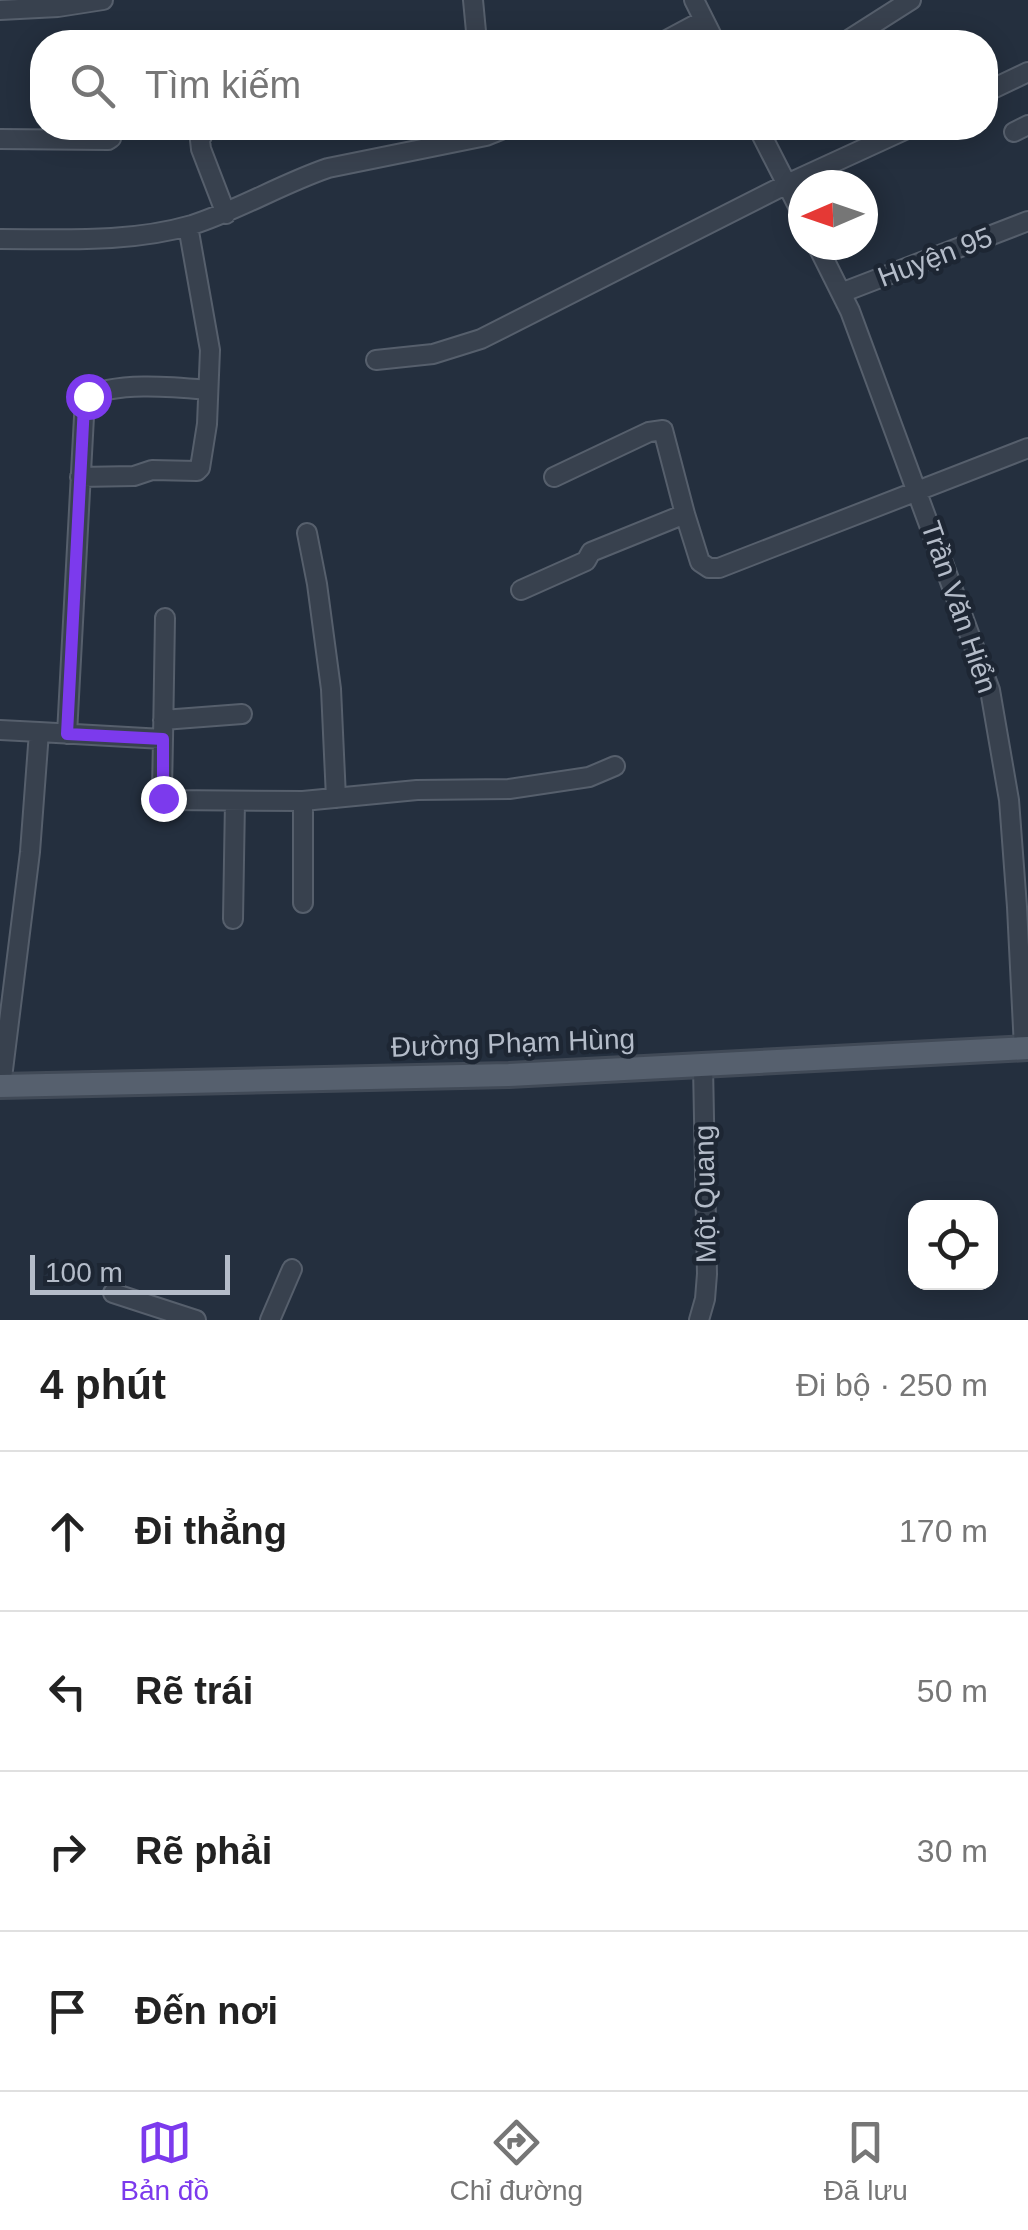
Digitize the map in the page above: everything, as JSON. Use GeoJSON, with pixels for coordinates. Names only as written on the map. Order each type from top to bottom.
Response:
{"type":"FeatureCollection","features":[{"type":"Feature","properties":{"kind":"main road","name":"Đường Phạm Hùng"},"geometry":{"type":"LineString","coordinates":[[0,1086],[510,1075],[1026,1048]]}},
{"type":"Feature","properties":{"kind":"street"},"geometry":{"type":"LineString","coordinates":[[0,10],[103,0]]}},
{"type":"Feature","properties":{"kind":"street"},"geometry":{"type":"LineString","coordinates":[[473,0],[476,30]]}},
{"type":"Feature","properties":{"kind":"street"},"geometry":{"type":"LineString","coordinates":[[694,0],[709,30]]}},
{"type":"Feature","properties":{"kind":"street"},"geometry":{"type":"LineString","coordinates":[[864,30],[911,0]]}},
{"type":"Feature","properties":{"kind":"street"},"geometry":{"type":"LineString","coordinates":[[685,30],[704,20]]}},
{"type":"Feature","properties":{"kind":"street"},"geometry":{"type":"LineString","coordinates":[[998,86],[1028,72]]}},
{"type":"Feature","properties":{"kind":"street"},"geometry":{"type":"LineString","coordinates":[[0,139],[30,139]]}},
{"type":"Feature","properties":{"kind":"street"},"geometry":{"type":"LineString","coordinates":[[200,140],[226,214]]}},
{"type":"Feature","properties":{"kind":"street"},"geometry":{"type":"LineString","coordinates":[[0,239],[120,238],[188,226],[226,214],[328,168],[451,140]]}},
{"type":"Feature","properties":{"kind":"street"},"geometry":{"type":"LineString","coordinates":[[768,140],[792,170]]}},
{"type":"Feature","properties":{"kind":"street"},"geometry":{"type":"LineString","coordinates":[[817,170],[883,140]]}},
{"type":"Feature","properties":{"kind":"street"},"geometry":{"type":"LineString","coordinates":[[376,360],[432,354],[481,339],[788,184]]}},
{"type":"Feature","properties":{"kind":"street","name":"Huyện 95"},"geometry":{"type":"LineString","coordinates":[[842,293],[1028,221]]}},
{"type":"Feature","properties":{"kind":"street"},"geometry":{"type":"LineString","coordinates":[[80,477],[139,476],[152,470],[197,472],[202,462],[207,424],[208,335],[188,226]]}},
{"type":"Feature","properties":{"kind":"street","name":"Trần Văn Hiển"},"geometry":{"type":"LineString","coordinates":[[825,260],[925,487],[996,674],[990,690],[1009,800],[1026,1048]]}},
{"type":"Feature","properties":{"kind":"street"},"geometry":{"type":"LineString","coordinates":[[67,734],[84,405],[88,396],[96,392],[162,386],[208,390]]}},
{"type":"Feature","properties":{"kind":"street"},"geometry":{"type":"LineString","coordinates":[[554,477],[649,432],[663,430],[700,562],[718,568],[1028,448]]}},
{"type":"Feature","properties":{"kind":"street"},"geometry":{"type":"LineString","coordinates":[[521,590],[586,561],[593,551],[684,514]]}},
{"type":"Feature","properties":{"kind":"street"},"geometry":{"type":"LineString","coordinates":[[308,533],[331,689],[336,798]]}},
{"type":"Feature","properties":{"kind":"street"},"geometry":{"type":"LineString","coordinates":[[165,618],[163,798],[167,800],[303,801],[417,790],[528,787],[589,778],[616,766]]}},
{"type":"Feature","properties":{"kind":"street"},"geometry":{"type":"LineString","coordinates":[[0,730],[67,734],[163,730],[242,714]]}},
{"type":"Feature","properties":{"kind":"street"},"geometry":{"type":"LineString","coordinates":[[0,1086],[30,852],[39,732]]}},
{"type":"Feature","properties":{"kind":"street"},"geometry":{"type":"LineString","coordinates":[[233,919],[234,800]]}},
{"type":"Feature","properties":{"kind":"street"},"geometry":{"type":"LineString","coordinates":[[303,801],[303,904]]}},
{"type":"Feature","properties":{"kind":"street","name":"Một Quang"},"geometry":{"type":"LineString","coordinates":[[699,1320],[706,1290],[702,1066]]}},
{"type":"Feature","properties":{"kind":"street"},"geometry":{"type":"LineString","coordinates":[[270,1320],[292,1268]]}},
{"type":"Feature","properties":{"kind":"street"},"geometry":{"type":"LineString","coordinates":[[113,1293],[192,1319]]}},
{"type":"Feature","properties":{"kind":"route"},"geometry":{"type":"LineString","coordinates":[[88,396],[84,405],[67,734],[163,739],[163,798]]}}]}
